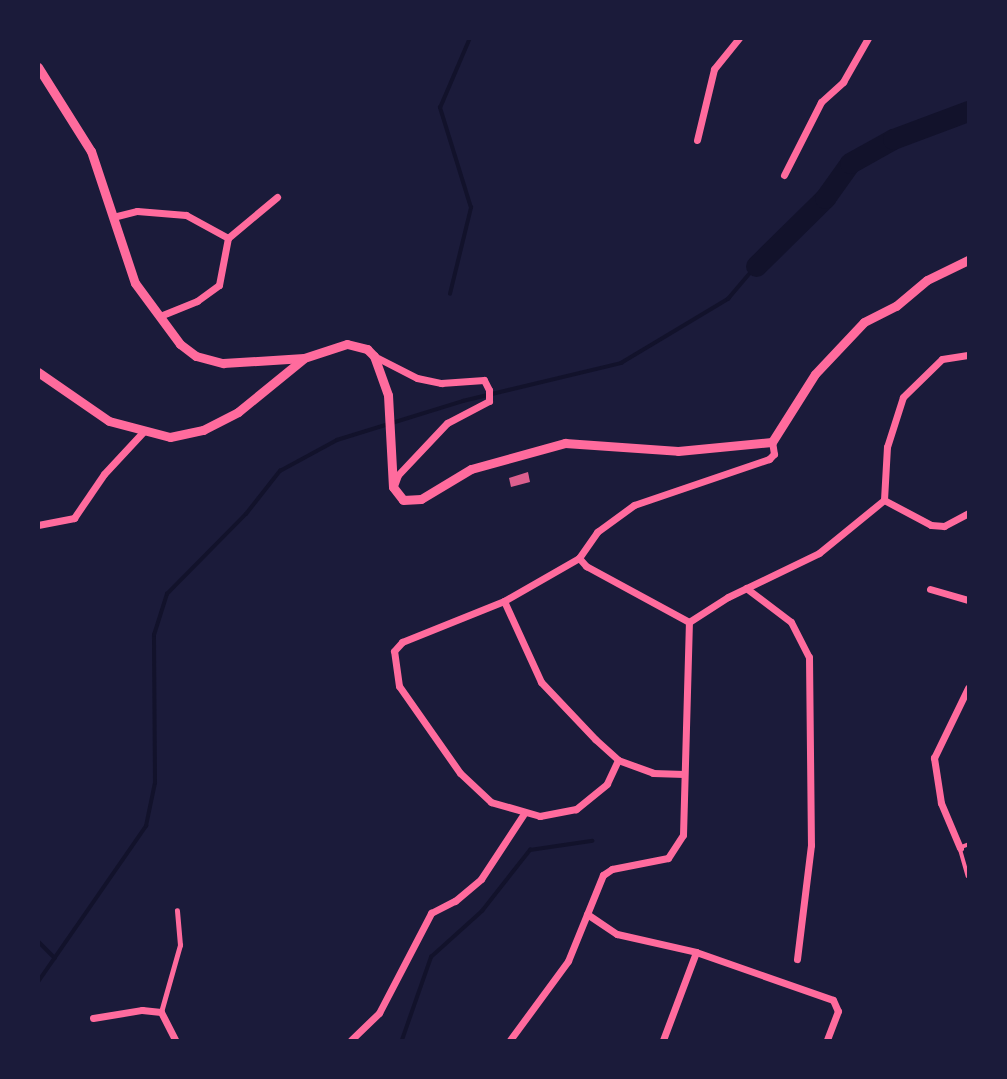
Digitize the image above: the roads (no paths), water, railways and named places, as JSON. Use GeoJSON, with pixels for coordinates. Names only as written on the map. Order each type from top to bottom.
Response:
{"type":"FeatureCollection","features":[{"type":"Feature","properties":{"kind":"street"},"geometry":{"type":"LineString","coordinates":[[697,140],[714,69],[739,38]]}},
{"type":"Feature","properties":{"kind":"street"},"geometry":{"type":"LineString","coordinates":[[784,175],[821,102],[849,74],[868,38]]}},
{"type":"Feature","properties":{"kind":"street"},"geometry":{"type":"LineString","coordinates":[[38,67],[91,152],[135,283],[180,344],[196,356],[223,363],[304,358],[347,344],[367,349],[374,356],[417,377],[440,383],[484,380],[489,390],[489,401],[447,424],[398,475],[393,487]]}},
{"type":"Feature","properties":{"kind":"street"},"geometry":{"type":"LineString","coordinates":[[160,316],[197,301],[219,285],[228,238],[277,197]]}},
{"type":"Feature","properties":{"kind":"street"},"geometry":{"type":"LineString","coordinates":[[113,217],[137,211],[186,215],[228,238]]}},
{"type":"Feature","properties":{"kind":"street"},"geometry":{"type":"LineString","coordinates":[[618,760],[607,784],[585,804],[556,814],[523,815],[491,802],[460,772],[399,687],[393,660],[402,642],[504,601],[579,558],[597,532],[634,505],[769,459],[774,454],[772,442],[815,374],[864,322],[896,306],[927,280],[968,260]]}},
{"type":"Feature","properties":{"kind":"street"},"geometry":{"type":"LineString","coordinates":[[689,622],[746,589],[819,553],[884,500],[887,447],[903,397],[942,359],[968,355]]}},
{"type":"Feature","properties":{"kind":"street"},"geometry":{"type":"LineString","coordinates":[[374,356],[388,395],[393,487],[403,500],[416,501],[471,469],[565,443],[678,451],[772,442]]}},
{"type":"Feature","properties":{"kind":"street"},"geometry":{"type":"LineString","coordinates":[[38,372],[109,421],[170,437],[203,430],[238,412],[304,358]]}},
{"type":"Feature","properties":{"kind":"street"},"geometry":{"type":"LineString","coordinates":[[38,525],[74,519],[104,474],[143,432]]}},
{"type":"Feature","properties":{"kind":"street"},"geometry":{"type":"LineString","coordinates":[[884,500],[931,525],[944,526],[968,513]]}},
{"type":"Feature","properties":{"kind":"street"},"geometry":{"type":"LineString","coordinates":[[579,558],[586,566],[689,622]]}},
{"type":"Feature","properties":{"kind":"street"},"geometry":{"type":"LineString","coordinates":[[746,589],[791,622],[809,657],[811,845],[797,959]]}},
{"type":"Feature","properties":{"kind":"street"},"geometry":{"type":"LineString","coordinates":[[930,589],[968,600]]}},
{"type":"Feature","properties":{"kind":"street"},"geometry":{"type":"LineString","coordinates":[[504,601],[541,682],[618,760],[653,772],[684,774]]}},
{"type":"Feature","properties":{"kind":"street"},"geometry":{"type":"LineString","coordinates":[[510,1041],[568,961],[603,876],[612,869],[658,863],[676,850],[684,835],[689,622]]}},
{"type":"Feature","properties":{"kind":"street"},"geometry":{"type":"LineString","coordinates":[[964,847],[942,803],[934,758],[968,688]]}},
{"type":"Feature","properties":{"kind":"street"},"geometry":{"type":"LineString","coordinates":[[351,1041],[379,1013],[431,913],[455,901],[481,879],[523,815]]}},
{"type":"Feature","properties":{"kind":"street"},"geometry":{"type":"LineString","coordinates":[[176,1041],[161,1012],[180,945],[177,910]]}},
{"type":"Feature","properties":{"kind":"street"},"geometry":{"type":"LineString","coordinates":[[587,914],[617,934],[696,952],[833,1000],[838,1011],[827,1041]]}},
{"type":"Feature","properties":{"kind":"street"},"geometry":{"type":"LineString","coordinates":[[663,1041],[696,952]]}},
{"type":"Feature","properties":{"kind":"street"},"geometry":{"type":"LineString","coordinates":[[93,1018],[142,1010],[161,1012]]}},
{"type":"Feature","properties":{"kind":"lane"},"geometry":{"type":"LineString","coordinates":[[964,847],[968,876]]}},
{"type":"Feature","properties":{"kind":"waterway"},"geometry":{"type":"LineString","coordinates":[[450,294],[471,208],[440,108],[470,38]]}},
{"type":"Feature","properties":{"kind":"waterway"},"geometry":{"type":"LineString","coordinates":[[756,266],[825,198],[850,163],[893,139],[968,111]]}},
{"type":"Feature","properties":{"kind":"waterway"},"geometry":{"type":"LineString","coordinates":[[38,982],[146,826],[155,783],[154,635],[167,594],[246,514],[280,471],[337,440],[463,401],[621,363],[728,299],[756,266]]}},
{"type":"Feature","properties":{"kind":"waterway"},"geometry":{"type":"LineString","coordinates":[[402,1040],[431,957],[482,911],[530,850],[592,841]]}},
{"type":"Feature","properties":{"kind":"waterway"},"geometry":{"type":"LineString","coordinates":[[38,941],[55,958]]}}]}
